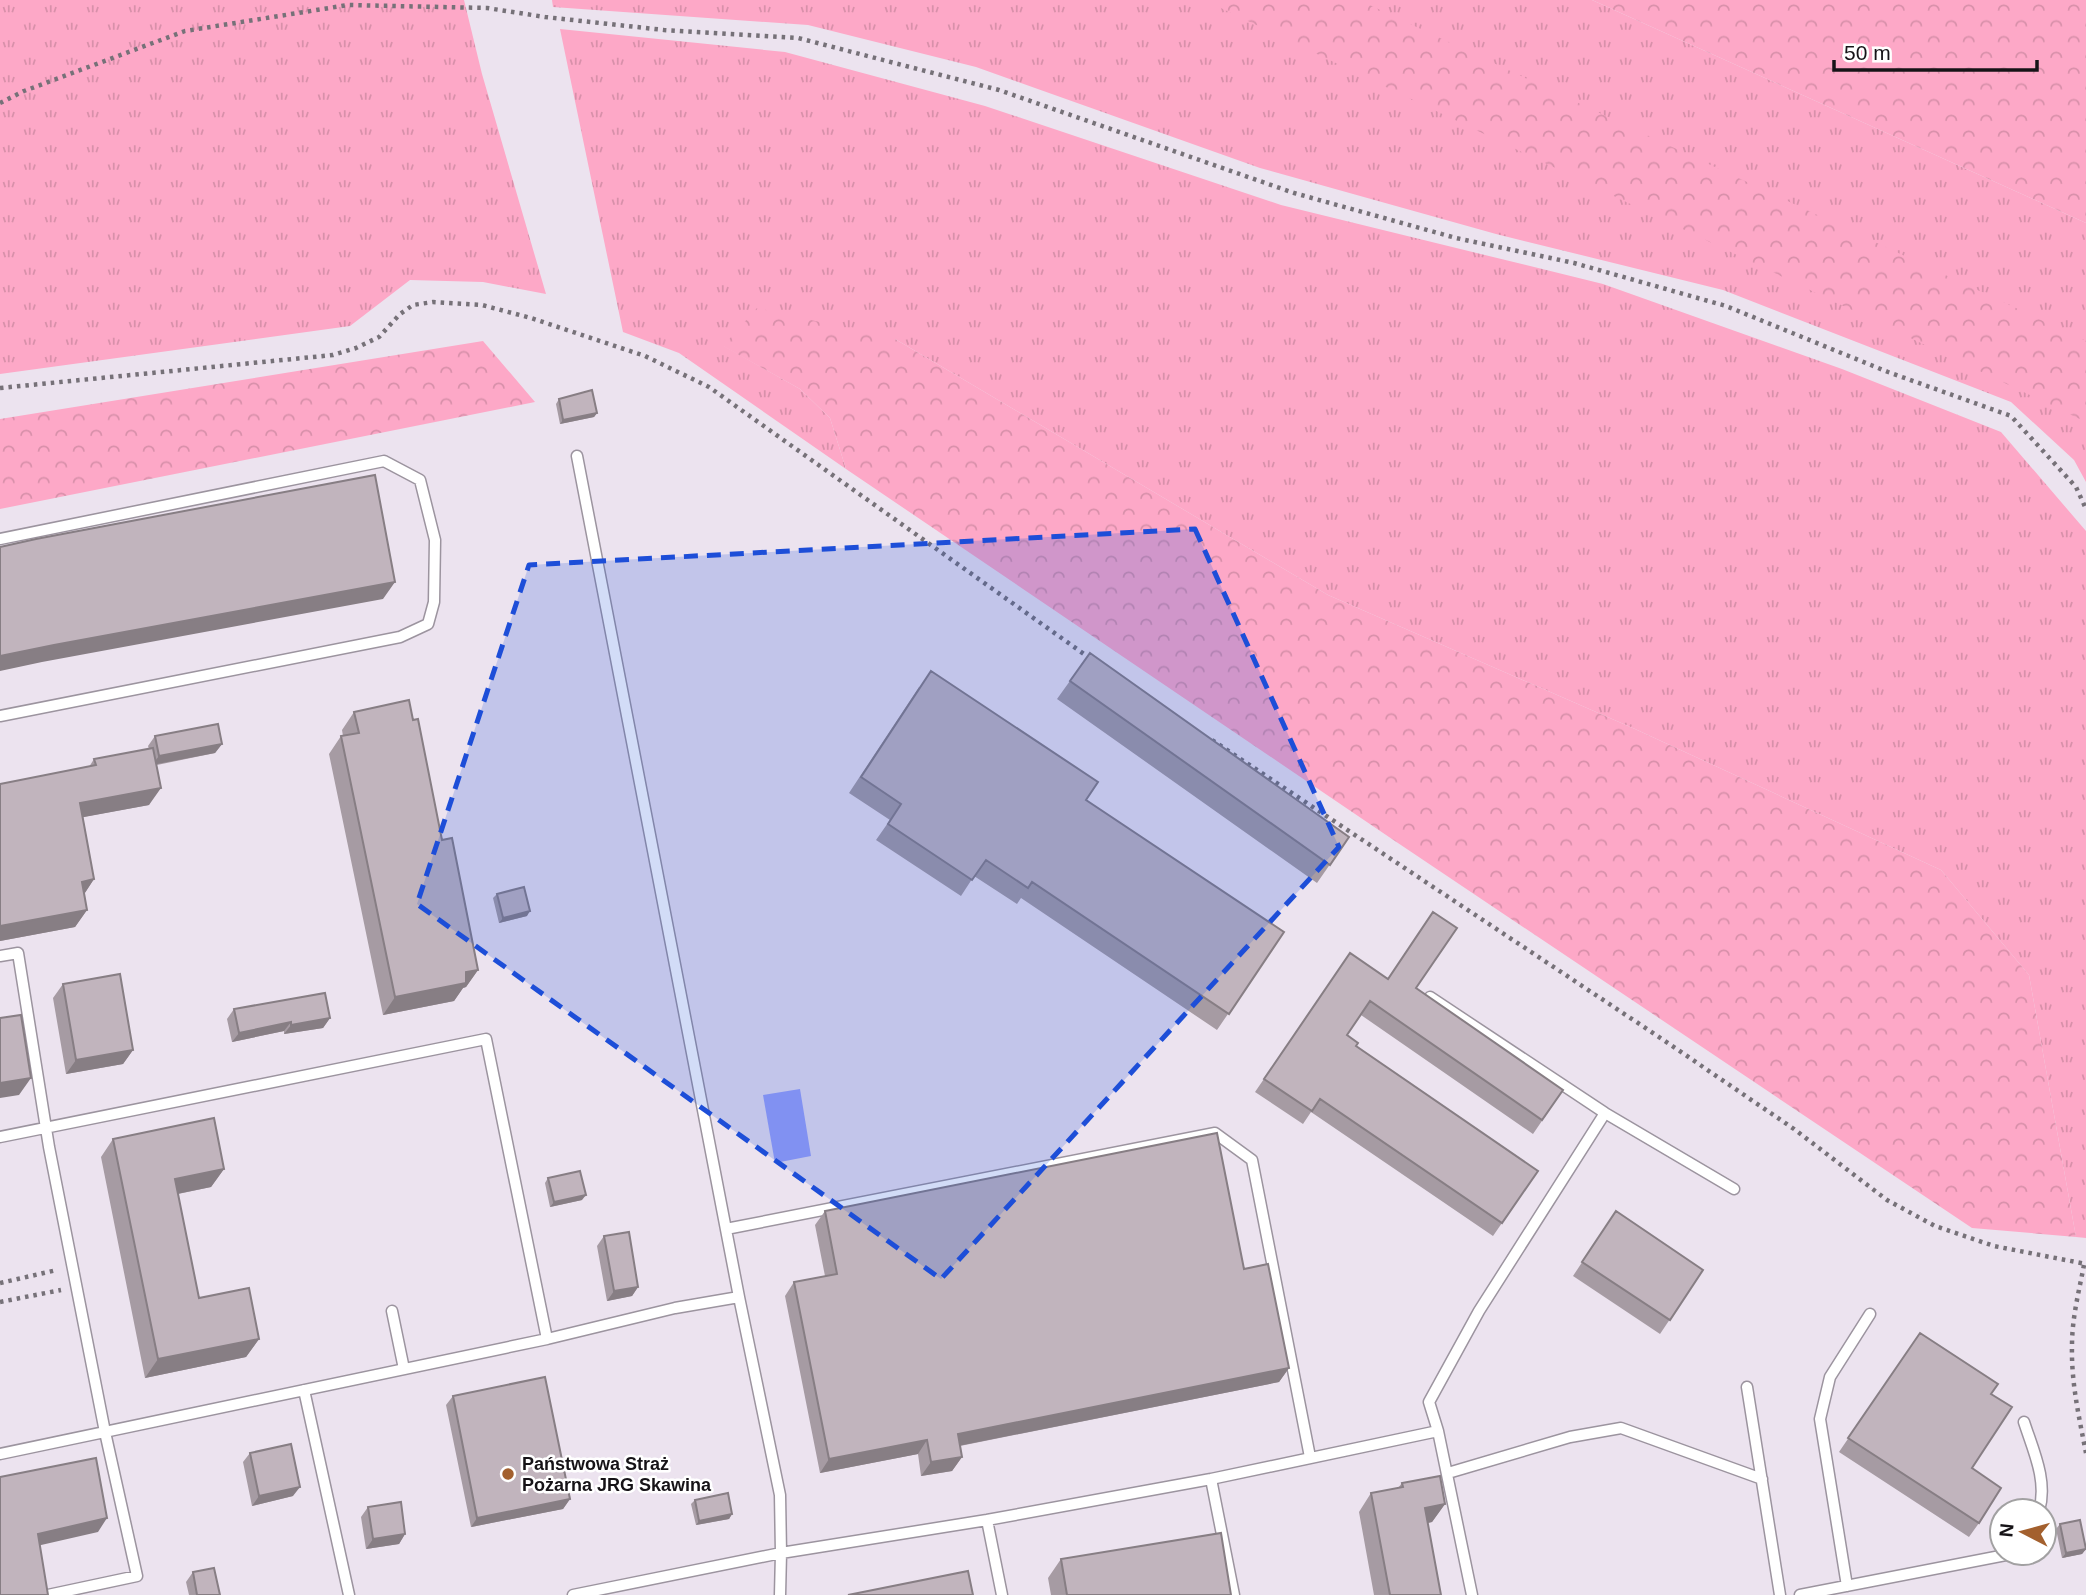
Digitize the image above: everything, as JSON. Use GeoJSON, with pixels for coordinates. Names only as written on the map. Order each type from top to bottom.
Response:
{"type":"FeatureCollection","features":[{"type":"Feature","properties":{"kind":"lane"},"geometry":{"type":"LineString","coordinates":[[577,456],[739,1297],[780,1495],[780,1595]]}},
{"type":"Feature","properties":{"kind":"lane"},"geometry":{"type":"LineString","coordinates":[[0,539],[384,461],[420,480],[435,540],[434,602],[428,624],[400,637],[0,716]]}},
{"type":"Feature","properties":{"kind":"lane"},"geometry":{"type":"LineString","coordinates":[[0,956],[18,953],[46,1128],[105,1432],[137,1576],[48,1595]]}},
{"type":"Feature","properties":{"kind":"lane"},"geometry":{"type":"LineString","coordinates":[[1430,997],[1605,1113],[1734,1189]]}},
{"type":"Feature","properties":{"kind":"lane"},"geometry":{"type":"LineString","coordinates":[[0,1137],[486,1039],[547,1339]]}},
{"type":"Feature","properties":{"kind":"lane"},"geometry":{"type":"LineString","coordinates":[[1472,1595],[1448,1473],[1429,1402],[1479,1311],[1605,1113]]}},
{"type":"Feature","properties":{"kind":"lane"},"geometry":{"type":"LineString","coordinates":[[726,1230],[1216,1133],[1252,1160],[1310,1457]]}},
{"type":"Feature","properties":{"kind":"lane"},"geometry":{"type":"LineString","coordinates":[[0,1454],[547,1339],[676,1308],[739,1297]]}},
{"type":"Feature","properties":{"kind":"lane"},"geometry":{"type":"LineString","coordinates":[[392,1311],[404,1369]]}},
{"type":"Feature","properties":{"kind":"lane"},"geometry":{"type":"LineString","coordinates":[[1847,1586],[1820,1419],[1830,1377],[1870,1314]]}},
{"type":"Feature","properties":{"kind":"lane"},"geometry":{"type":"LineString","coordinates":[[1747,1387],[1780,1595]]}},
{"type":"Feature","properties":{"kind":"lane"},"geometry":{"type":"LineString","coordinates":[[304,1390],[349,1595]]}},
{"type":"Feature","properties":{"kind":"lane"},"geometry":{"type":"LineString","coordinates":[[2024,1422],[2041,1477],[2043,1497]]}},
{"type":"Feature","properties":{"kind":"lane"},"geometry":{"type":"LineString","coordinates":[[1448,1473],[1570,1437],[1621,1428],[1762,1479]]}},
{"type":"Feature","properties":{"kind":"lane"},"geometry":{"type":"LineString","coordinates":[[573,1595],[781,1553],[988,1520],[1211,1479],[1438,1431]]}},
{"type":"Feature","properties":{"kind":"lane"},"geometry":{"type":"LineString","coordinates":[[1211,1479],[1234,1595]]}},
{"type":"Feature","properties":{"kind":"lane"},"geometry":{"type":"LineString","coordinates":[[988,1520],[1002,1595]]}},
{"type":"Feature","properties":{"kind":"lane"},"geometry":{"type":"LineString","coordinates":[[1800,1595],[1988,1558]]}},
{"type":"Feature","properties":{"kind":"path"},"geometry":{"type":"LineString","coordinates":[[0,103],[24,91],[185,31],[348,5],[487,8],[664,30],[798,38],[999,89],[1294,193],[1456,238],[1574,264],[1726,306],[1888,372],[2011,416],[2076,488],[2086,509]]}},
{"type":"Feature","properties":{"kind":"path"},"geometry":{"type":"LineString","coordinates":[[0,388],[333,355],[379,337],[400,314],[414,305],[433,302],[482,305],[531,318],[645,356],[709,387],[1096,662]]}},
{"type":"Feature","properties":{"kind":"path"},"geometry":{"type":"LineString","coordinates":[[1208,737],[1665,1041],[1794,1129],[1887,1200],[1935,1226],[1982,1242],[2085,1264],[2071,1344],[2075,1395],[2086,1453]]}},
{"type":"Feature","properties":{"kind":"path"},"geometry":{"type":"LineString","coordinates":[[0,1283],[73,1266]]}},
{"type":"Feature","properties":{"kind":"path"},"geometry":{"type":"LineString","coordinates":[[0,1302],[77,1287]]}},
{"type":"Feature","properties":{"kind":"highlighted area"},"geometry":{"type":"Polygon","coordinates":[[[1195,529],[1339,847],[941,1279],[417,904],[529,565],[1195,529]]]}},
{"type":"Feature","properties":{"kind":"green space"},"geometry":{"type":"Polygon","coordinates":[[[0,0],[464,0],[482,74],[546,294],[483,282],[410,280],[350,326],[0,374],[0,0]]]}},
{"type":"Feature","properties":{"kind":"green space"},"geometry":{"type":"Polygon","coordinates":[[[552,0],[1592,0],[2086,223],[2086,482],[2074,460],[2011,402],[1723,290],[1496,234],[1260,168],[976,67],[808,25],[553,7],[552,0]]]}},
{"type":"Feature","properties":{"kind":"green space"},"geometry":{"type":"Polygon","coordinates":[[[1204,0],[1359,0],[2086,341],[2086,422],[1204,0]]]}},
{"type":"Feature","properties":{"kind":"green space"},"geometry":{"type":"Polygon","coordinates":[[[1592,0],[2086,0],[2086,223],[1592,0]]]}},
{"type":"Feature","properties":{"kind":"green space"},"geometry":{"type":"Polygon","coordinates":[[[560,29],[785,52],[985,106],[1281,205],[1603,284],[1842,369],[2001,432],[2086,531],[2086,1238],[2076,1237],[2029,975],[1941,870],[1635,729],[1328,595],[895,339],[724,346],[800,389],[830,418],[846,469],[679,353],[623,332],[560,29]]]}},
{"type":"Feature","properties":{"kind":"green space"},"geometry":{"type":"Polygon","coordinates":[[[757,308],[895,339],[1328,595],[1635,729],[1941,870],[2029,975],[2076,1237],[1972,1228],[846,469],[830,418],[800,389],[723,346],[757,308]]]}},
{"type":"Feature","properties":{"kind":"green space"},"geometry":{"type":"Polygon","coordinates":[[[483,341],[535,402],[0,509],[0,419],[483,341]]]}},
{"type":"Feature","properties":{"kind":"water"},"geometry":{"type":"Polygon","coordinates":[[[800,1089],[811,1156],[775,1163],[763,1095],[800,1089]]]}},
{"type":"Feature","properties":{"kind":"building"},"geometry":{"type":"Polygon","coordinates":[[[592,390],[597,413],[563,420],[559,399],[592,390]]]}},
{"type":"Feature","properties":{"kind":"building"},"geometry":{"type":"Polygon","coordinates":[[[375,475],[395,582],[0,656],[0,547],[375,475]]]}},
{"type":"Feature","properties":{"kind":"building"},"geometry":{"type":"Polygon","coordinates":[[[1090,653],[1349,837],[1330,865],[1070,681],[1090,653]]]}},
{"type":"Feature","properties":{"kind":"building"},"geometry":{"type":"Polygon","coordinates":[[[931,671],[1098,782],[1086,800],[1284,932],[1229,1014],[1032,882],[1028,888],[986,860],[972,880],[888,824],[901,804],[861,777],[931,671]]]}},
{"type":"Feature","properties":{"kind":"building"},"geometry":{"type":"Polygon","coordinates":[[[409,700],[413,720],[418,719],[442,840],[452,838],[478,970],[466,972],[466,983],[395,997],[341,736],[359,733],[354,712],[409,700]]]}},
{"type":"Feature","properties":{"kind":"building"},"geometry":{"type":"Polygon","coordinates":[[[218,724],[222,744],[159,756],[155,736],[218,724]]]}},
{"type":"Feature","properties":{"kind":"building"},"geometry":{"type":"Polygon","coordinates":[[[153,748],[161,788],[80,803],[94,879],[82,882],[87,910],[0,926],[0,784],[96,765],[94,759],[153,748]]]}},
{"type":"Feature","properties":{"kind":"building"},"geometry":{"type":"Polygon","coordinates":[[[524,887],[530,911],[503,918],[497,894],[524,887]]]}},
{"type":"Feature","properties":{"kind":"building"},"geometry":{"type":"Polygon","coordinates":[[[1433,912],[1457,928],[1416,988],[1563,1090],[1542,1120],[1370,1001],[1347,1035],[1358,1043],[1356,1046],[1538,1171],[1502,1223],[1320,1099],[1312,1111],[1264,1079],[1350,953],[1388,979],[1433,912]]]}},
{"type":"Feature","properties":{"kind":"building"},"geometry":{"type":"Polygon","coordinates":[[[120,974],[133,1050],[76,1060],[63,984],[120,974]]]}},
{"type":"Feature","properties":{"kind":"building"},"geometry":{"type":"Polygon","coordinates":[[[325,993],[330,1018],[291,1025],[291,1022],[239,1033],[234,1009],[325,993]]]}},
{"type":"Feature","properties":{"kind":"building"},"geometry":{"type":"Polygon","coordinates":[[[21,1015],[31,1078],[0,1083],[0,1018],[21,1015]]]}},
{"type":"Feature","properties":{"kind":"building"},"geometry":{"type":"Polygon","coordinates":[[[214,1118],[224,1169],[175,1179],[199,1298],[249,1288],[259,1339],[158,1359],[113,1139],[214,1118]]]}},
{"type":"Feature","properties":{"kind":"building"},"geometry":{"type":"Polygon","coordinates":[[[1217,1133],[1244,1269],[1268,1264],[1289,1368],[958,1434],[962,1457],[931,1462],[927,1440],[829,1459],[794,1282],[837,1274],[825,1211],[1217,1133]]]}},
{"type":"Feature","properties":{"kind":"building"},"geometry":{"type":"Polygon","coordinates":[[[580,1171],[586,1195],[554,1202],[548,1178],[580,1171]]]}},
{"type":"Feature","properties":{"kind":"building"},"geometry":{"type":"Polygon","coordinates":[[[1616,1211],[1703,1270],[1670,1320],[1582,1262],[1616,1211]]]}},
{"type":"Feature","properties":{"kind":"building"},"geometry":{"type":"Polygon","coordinates":[[[629,1232],[638,1287],[614,1291],[604,1236],[629,1232]]]}},
{"type":"Feature","properties":{"kind":"building"},"geometry":{"type":"Polygon","coordinates":[[[1920,1333],[1998,1384],[1991,1394],[2012,1407],[1972,1468],[2001,1488],[1995,1497],[1988,1497],[1988,1509],[1979,1523],[1848,1438],[1920,1333]]]}},
{"type":"Feature","properties":{"kind":"building","name":"Państwowa Straż Pożarna JRG Skawina"},"geometry":{"type":"Polygon","coordinates":[[[545,1377],[570,1499],[477,1518],[453,1396],[545,1377]]]}},
{"type":"Feature","properties":{"kind":"building"},"geometry":{"type":"Polygon","coordinates":[[[291,1444],[300,1487],[259,1496],[250,1453],[291,1444]]]}},
{"type":"Feature","properties":{"kind":"building"},"geometry":{"type":"Polygon","coordinates":[[[96,1458],[107,1518],[38,1534],[48,1595],[0,1595],[0,1477],[96,1458]]]}},
{"type":"Feature","properties":{"kind":"building"},"geometry":{"type":"Polygon","coordinates":[[[1440,1476],[1445,1504],[1425,1508],[1441,1595],[1390,1595],[1371,1493],[1403,1487],[1402,1483],[1440,1476]]]}},
{"type":"Feature","properties":{"kind":"building"},"geometry":{"type":"Polygon","coordinates":[[[728,1493],[732,1514],[699,1521],[695,1500],[728,1493]]]}},
{"type":"Feature","properties":{"kind":"building"},"geometry":{"type":"Polygon","coordinates":[[[401,1502],[405,1534],[373,1539],[368,1507],[401,1502]]]}},
{"type":"Feature","properties":{"kind":"building"},"geometry":{"type":"Polygon","coordinates":[[[2080,1520],[2086,1549],[2066,1553],[2060,1524],[2080,1520]]]}},
{"type":"Feature","properties":{"kind":"building"},"geometry":{"type":"Polygon","coordinates":[[[1221,1533],[1231,1595],[1067,1595],[1061,1559],[1221,1533]]]}},
{"type":"Feature","properties":{"kind":"building"},"geometry":{"type":"Polygon","coordinates":[[[214,1568],[220,1595],[197,1595],[193,1572],[214,1568]]]}},
{"type":"Feature","properties":{"kind":"building"},"geometry":{"type":"Polygon","coordinates":[[[968,1571],[973,1595],[848,1595],[968,1571]]]}},
{"type":"Feature","properties":{"kind":"place","name":"Państwowa Straż Pożarna JRG Skawina"},"geometry":{"type":"Point","coordinates":[508,1474]}}]}
